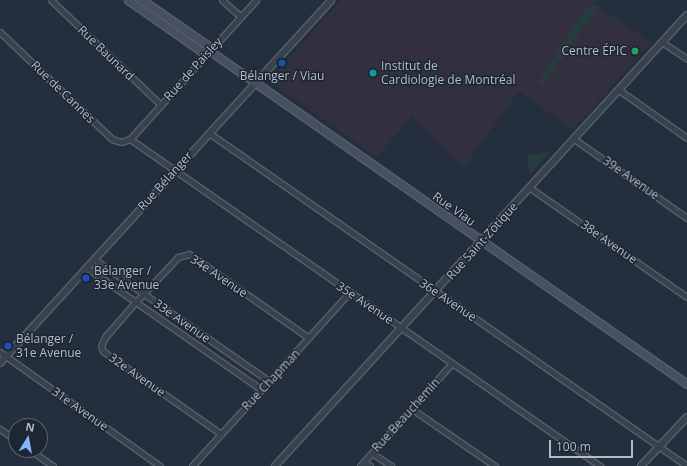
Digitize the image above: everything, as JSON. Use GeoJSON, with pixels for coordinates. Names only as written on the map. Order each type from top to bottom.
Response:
{"type":"FeatureCollection","features":[{"type":"Feature","properties":{"kind":"main road"},"geometry":{"type":"LineString","coordinates":[[128,0],[200,51],[210,51],[207,45],[142,0]]}},
{"type":"Feature","properties":{"kind":"main road","name":"Rue Viau"},"geometry":{"type":"LineString","coordinates":[[210,51],[687,384]]}},
{"type":"Feature","properties":{"kind":"street","name":"Rue Baunard"},"geometry":{"type":"LineString","coordinates":[[51,0],[161,105]]}},
{"type":"Feature","properties":{"kind":"street"},"geometry":{"type":"LineString","coordinates":[[222,0],[240,17]]}},
{"type":"Feature","properties":{"kind":"street","name":"Rue de Paisley"},"geometry":{"type":"LineString","coordinates":[[130,139],[256,0]]}},
{"type":"Feature","properties":{"kind":"street","name":"Rue Bélanger"},"geometry":{"type":"LineString","coordinates":[[0,363],[331,0]]}},
{"type":"Feature","properties":{"kind":"street","name":"Rue Saint-Zotique"},"geometry":{"type":"LineString","coordinates":[[275,466],[687,15]]}},
{"type":"Feature","properties":{"kind":"street","name":"Rue de Cannes"},"geometry":{"type":"LineString","coordinates":[[0,32],[112,139],[118,142],[130,139]]}},
{"type":"Feature","properties":{"kind":"street"},"geometry":{"type":"LineString","coordinates":[[662,42],[687,59]]}},
{"type":"Feature","properties":{"kind":"street"},"geometry":{"type":"LineString","coordinates":[[619,90],[687,138]]}},
{"type":"Feature","properties":{"kind":"street","name":"36e Avenue"},"geometry":{"type":"LineString","coordinates":[[209,133],[435,292],[687,466]]}},
{"type":"Feature","properties":{"kind":"street","name":"35e Avenue"},"geometry":{"type":"LineString","coordinates":[[130,139],[349,293],[600,466]]}},
{"type":"Feature","properties":{"kind":"street","name":"39e Avenue"},"geometry":{"type":"LineString","coordinates":[[574,139],[687,218]]}},
{"type":"Feature","properties":{"kind":"street","name":"38e Avenue"},"geometry":{"type":"LineString","coordinates":[[530,188],[687,297]]}},
{"type":"Feature","properties":{"kind":"street","name":"34e Avenue"},"geometry":{"type":"LineString","coordinates":[[136,302],[178,257],[189,254],[309,338]]}},
{"type":"Feature","properties":{"kind":"street","name":"33e Avenue"},"geometry":{"type":"LineString","coordinates":[[94,259],[270,381]]}},
{"type":"Feature","properties":{"kind":"street","name":"33e Avenue"},"geometry":{"type":"LineString","coordinates":[[87,268],[262,390]]}},
{"type":"Feature","properties":{"kind":"street","name":"Rue Chapman"},"geometry":{"type":"LineString","coordinates":[[192,466],[349,293]]}},
{"type":"Feature","properties":{"kind":"street","name":"32e Avenue"},"geometry":{"type":"LineString","coordinates":[[136,302],[105,337],[101,346],[103,351],[221,434]]}},
{"type":"Feature","properties":{"kind":"street","name":"31e Avenue"},"geometry":{"type":"LineString","coordinates":[[0,352],[160,466]]}},
{"type":"Feature","properties":{"kind":"street","name":"Rue Beauchemin"},"geometry":{"type":"LineString","coordinates":[[362,464],[452,363]]}},
{"type":"Feature","properties":{"kind":"street"},"geometry":{"type":"LineString","coordinates":[[412,408],[495,466]]}},
{"type":"Feature","properties":{"kind":"street"},"geometry":{"type":"LineString","coordinates":[[641,466],[687,416]]}},
{"type":"Feature","properties":{"kind":"street"},"geometry":{"type":"LineString","coordinates":[[372,453],[391,466]]}},
{"type":"Feature","properties":{"kind":"street"},"geometry":{"type":"LineString","coordinates":[[42,458],[53,466]]}},
{"type":"Feature","properties":{"kind":"street"},"geometry":{"type":"LineString","coordinates":[[362,464],[370,466]]}},
{"type":"Feature","properties":{"kind":"shaded area"},"geometry":{"type":"Polygon","coordinates":[[[341,0],[598,0],[595,4],[651,43],[573,129],[519,91],[464,167],[412,116],[377,157],[269,81],[341,0]]]}},
{"type":"Feature","properties":{"kind":"green space"},"geometry":{"type":"Polygon","coordinates":[[[592,4],[598,7],[542,86],[538,82],[581,15],[592,4]]]}},
{"type":"Feature","properties":{"kind":"green space"},"geometry":{"type":"Polygon","coordinates":[[[551,151],[530,173],[527,160],[529,155],[551,151]]]}},
{"type":"Feature","properties":{"kind":"place","name":"Centre ÉPIC"},"geometry":{"type":"Point","coordinates":[635,51]}},
{"type":"Feature","properties":{"kind":"place","name":"Bélanger / Viau"},"geometry":{"type":"Point","coordinates":[282,63]}},
{"type":"Feature","properties":{"kind":"place","name":"Institut de Cardiologie de Montréal"},"geometry":{"type":"Point","coordinates":[373,73]}},
{"type":"Feature","properties":{"kind":"place","name":"Bélanger / 33e Avenue"},"geometry":{"type":"Point","coordinates":[86,278]}},
{"type":"Feature","properties":{"kind":"place","name":"Bélanger / 31e Avenue"},"geometry":{"type":"Point","coordinates":[8,346]}}]}
